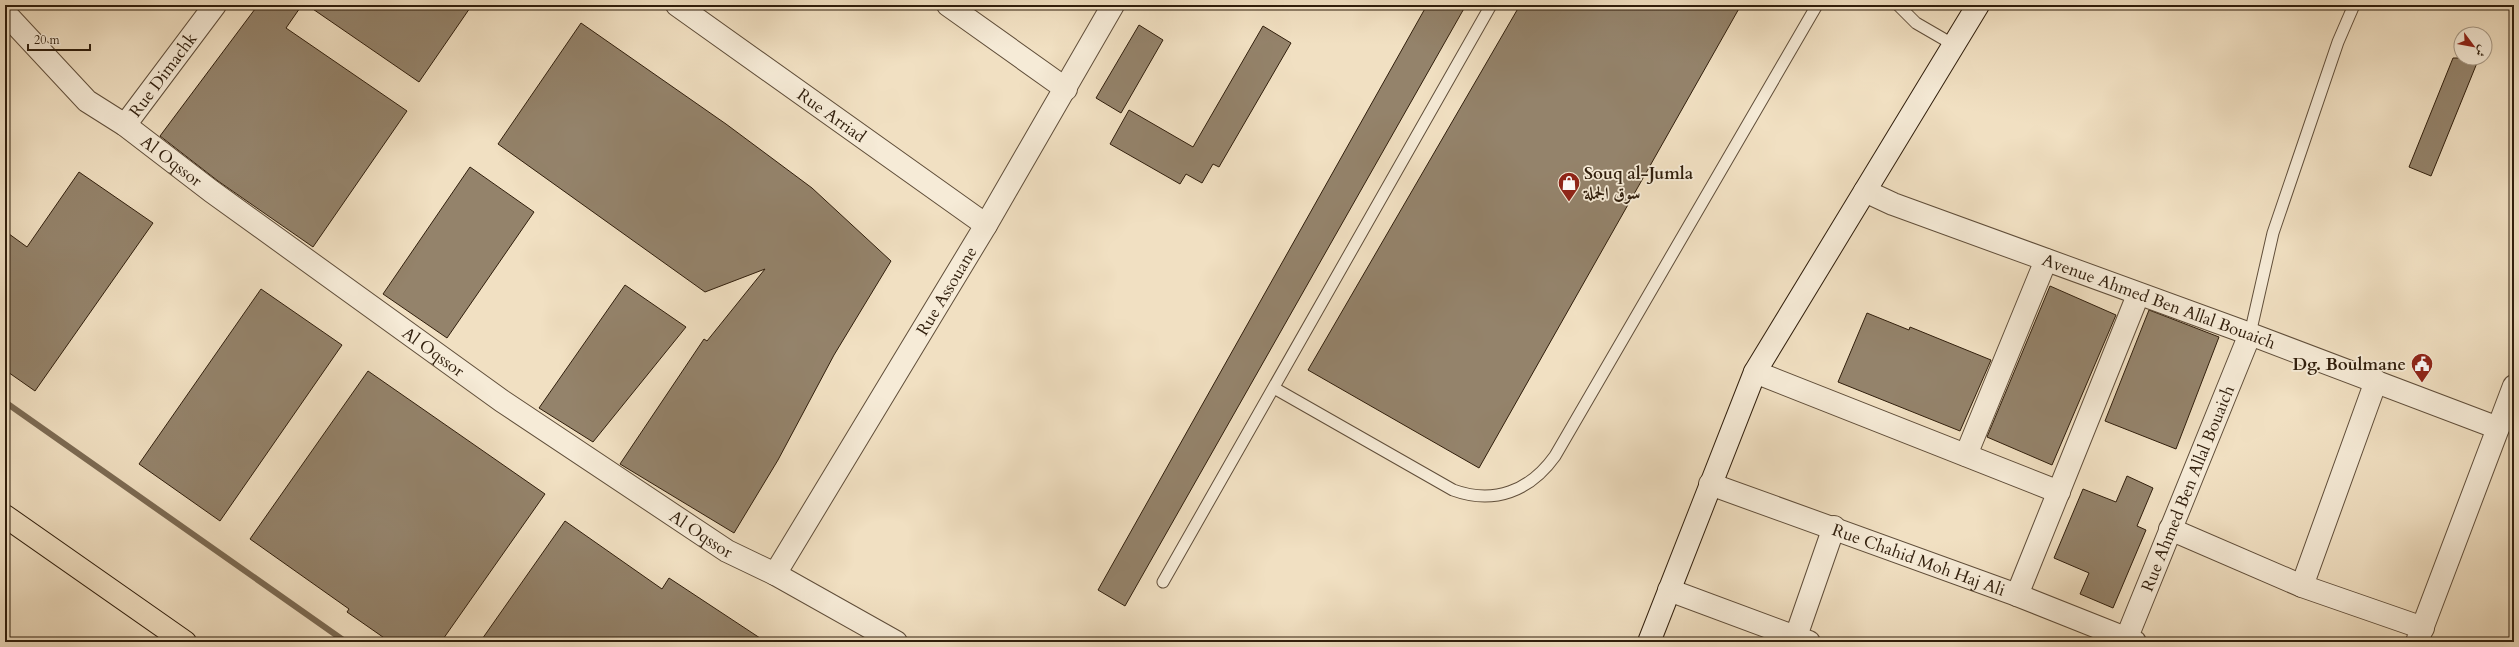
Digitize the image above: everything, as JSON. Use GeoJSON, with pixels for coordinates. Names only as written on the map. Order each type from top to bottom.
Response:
{"type":"FeatureCollection","features":[{"type":"Feature","properties":{"kind":"main road"},"geometry":{"type":"LineString","coordinates":[[5,516],[185,642]]}},
{"type":"Feature","properties":{"kind":"street","name":"Rue Dimachk"},"geometry":{"type":"LineString","coordinates":[[125,125],[216,5]]}},
{"type":"Feature","properties":{"kind":"street"},"geometry":{"type":"LineString","coordinates":[[948,5],[1066,89]]}},
{"type":"Feature","properties":{"kind":"street","name":"Rue Assouane"},"geometry":{"type":"LineString","coordinates":[[775,574],[986,225],[1066,89],[1113,5]]}},
{"type":"Feature","properties":{"kind":"street"},"geometry":{"type":"LineString","coordinates":[[1649,642],[1755,372],[1978,5]]}},
{"type":"Feature","properties":{"kind":"street","name":"Rue Arriad"},"geometry":{"type":"LineString","coordinates":[[680,6],[986,225]]}},
{"type":"Feature","properties":{"kind":"street","name":"Al Oqssor"},"geometry":{"type":"LineString","coordinates":[[5,13],[87,101],[125,125],[211,191],[502,401],[688,527],[727,551],[775,574],[896,642]]}},
{"type":"Feature","properties":{"kind":"street","name":"Avenue Ahmed Ben Allal Bouaich"},"geometry":{"type":"LineString","coordinates":[[1865,191],[1893,204],[2138,295],[2250,334],[2498,428]]}},
{"type":"Feature","properties":{"kind":"street"},"geometry":{"type":"LineString","coordinates":[[1966,455],[2046,260]]}},
{"type":"Feature","properties":{"kind":"street"},"geometry":{"type":"LineString","coordinates":[[2017,595],[2138,295]]}},
{"type":"Feature","properties":{"kind":"street","name":"Rue Ahmed Ben Allal Bouaich"},"geometry":{"type":"LineString","coordinates":[[2129,641],[2170,529],[2250,334]]}},
{"type":"Feature","properties":{"kind":"street"},"geometry":{"type":"LineString","coordinates":[[1755,372],[2058,492]]}},
{"type":"Feature","properties":{"kind":"street"},"geometry":{"type":"LineString","coordinates":[[2302,586],[2376,381]]}},
{"type":"Feature","properties":{"kind":"street"},"geometry":{"type":"LineString","coordinates":[[2170,529],[2420,635],[2513,392]]}},
{"type":"Feature","properties":{"kind":"street","name":"Rue Chahid Moh Haj Ali"},"geometry":{"type":"LineString","coordinates":[[1710,484],[1834,527],[2017,595],[2129,641]]}},
{"type":"Feature","properties":{"kind":"street"},"geometry":{"type":"LineString","coordinates":[[1669,590],[1799,640],[1834,527]]}},
{"type":"Feature","properties":{"kind":"lane"},"geometry":{"type":"LineString","coordinates":[[1163,582],[1491,5]]}},
{"type":"Feature","properties":{"kind":"lane"},"geometry":{"type":"LineString","coordinates":[[1274,388],[1453,490],[1464,494],[1488,497],[1502,495],[1527,485],[1542,472],[1555,456],[1817,5]]}},
{"type":"Feature","properties":{"kind":"lane"},"geometry":{"type":"LineString","coordinates":[[1898,5],[1916,23],[1954,45]]}},
{"type":"Feature","properties":{"kind":"lane"},"geometry":{"type":"LineString","coordinates":[[2250,334],[2273,233],[2338,42],[2354,5]]}},
{"type":"Feature","properties":{"kind":"building"},"geometry":{"type":"Polygon","coordinates":[[[258,5],[302,5],[286,28],[407,111],[313,247],[218,181],[160,136],[258,5]]]}},
{"type":"Feature","properties":{"kind":"building"},"geometry":{"type":"Polygon","coordinates":[[[307,5],[472,5],[419,82],[307,5]]]}},
{"type":"Feature","properties":{"kind":"building"},"geometry":{"type":"Polygon","coordinates":[[[1427,5],[1466,5],[1125,606],[1098,590],[1427,5]]]}},
{"type":"Feature","properties":{"kind":"building","name":"Souq al-Jumla سوق الجملة"},"geometry":{"type":"Polygon","coordinates":[[[1520,5],[1741,5],[1479,468],[1308,370],[1520,5]]]}},
{"type":"Feature","properties":{"kind":"building"},"geometry":{"type":"Polygon","coordinates":[[[581,23],[726,124],[812,188],[891,261],[834,355],[778,460],[734,533],[620,464],[704,339],[707,341],[765,269],[705,292],[498,144],[581,23]]]}},
{"type":"Feature","properties":{"kind":"building"},"geometry":{"type":"Polygon","coordinates":[[[1139,25],[1163,40],[1121,113],[1096,98],[1139,25]]]}},
{"type":"Feature","properties":{"kind":"building"},"geometry":{"type":"Polygon","coordinates":[[[1263,26],[1291,43],[1219,167],[1213,164],[1202,183],[1186,174],[1180,184],[1110,144],[1129,110],[1193,147],[1263,26]]]}},
{"type":"Feature","properties":{"kind":"building"},"geometry":{"type":"Polygon","coordinates":[[[2453,58],[2453,66],[2476,66],[2431,176],[2409,167],[2453,58]]]}},
{"type":"Feature","properties":{"kind":"building"},"geometry":{"type":"Polygon","coordinates":[[[470,167],[534,212],[447,338],[383,294],[470,167]]]}},
{"type":"Feature","properties":{"kind":"building"},"geometry":{"type":"Polygon","coordinates":[[[79,172],[153,223],[35,391],[5,370],[5,231],[27,247],[79,172]]]}},
{"type":"Feature","properties":{"kind":"building"},"geometry":{"type":"Polygon","coordinates":[[[625,285],[686,327],[593,442],[539,408],[625,285]]]}},
{"type":"Feature","properties":{"kind":"building"},"geometry":{"type":"Polygon","coordinates":[[[2050,286],[2116,315],[2052,465],[1987,437],[2050,286]]]}},
{"type":"Feature","properties":{"kind":"building"},"geometry":{"type":"Polygon","coordinates":[[[261,289],[342,345],[220,521],[139,464],[261,289]]]}},
{"type":"Feature","properties":{"kind":"building"},"geometry":{"type":"Polygon","coordinates":[[[2149,310],[2219,337],[2176,449],[2105,421],[2149,310]]]}},
{"type":"Feature","properties":{"kind":"building"},"geometry":{"type":"Polygon","coordinates":[[[1867,313],[1909,330],[1910,327],[1991,360],[1960,431],[1838,382],[1867,313]]]}},
{"type":"Feature","properties":{"kind":"building"},"geometry":{"type":"Polygon","coordinates":[[[368,371],[545,494],[441,642],[390,642],[347,612],[349,609],[250,539],[368,371]]]}},
{"type":"Feature","properties":{"kind":"building"},"geometry":{"type":"Polygon","coordinates":[[[2127,476],[2153,488],[2137,526],[2146,530],[2113,608],[2080,594],[2089,573],[2054,558],[2083,489],[2116,502],[2127,476]]]}},
{"type":"Feature","properties":{"kind":"building"},"geometry":{"type":"Polygon","coordinates":[[[565,521],[662,589],[669,578],[766,642],[480,642],[565,521]]]}},
{"type":"Feature","properties":{"kind":"waterway"},"geometry":{"type":"LineString","coordinates":[[5,402],[346,642]]}},
{"type":"Feature","properties":{"kind":"place","name":"Souq al-Jumla سوق الجملة"},"geometry":{"type":"Point","coordinates":[1569,202]}},
{"type":"Feature","properties":{"kind":"place","name":"Dg. Boulmane"},"geometry":{"type":"Point","coordinates":[2422,384]}}]}
